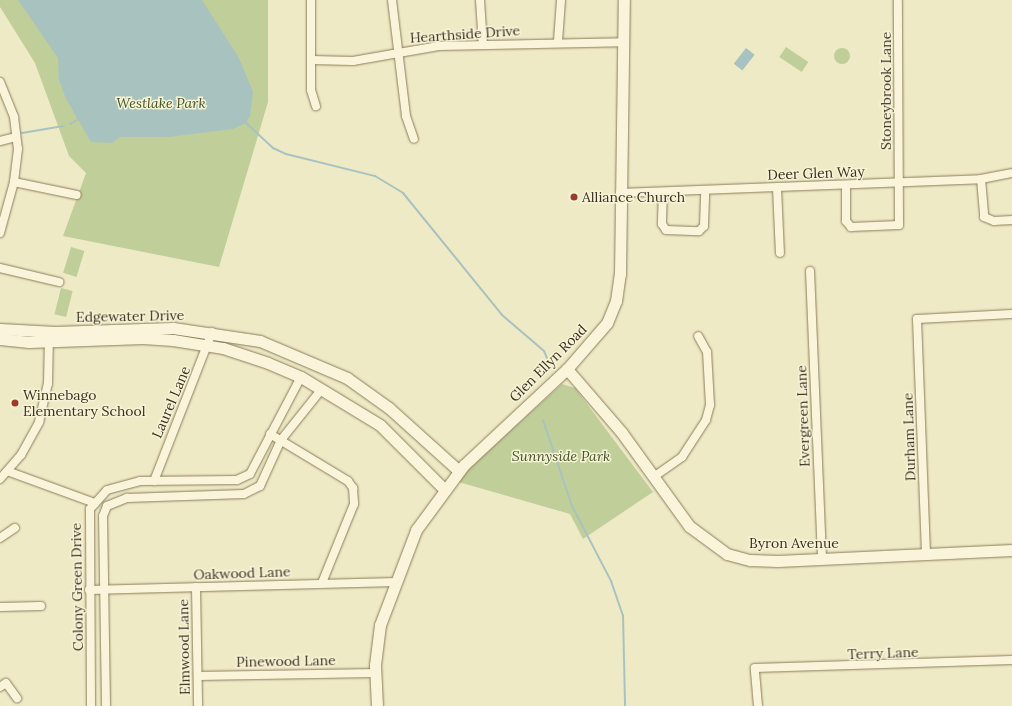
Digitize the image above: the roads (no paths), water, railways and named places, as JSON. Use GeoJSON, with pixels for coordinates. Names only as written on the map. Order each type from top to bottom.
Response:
{"type":"FeatureCollection","features":[{"type":"Feature","properties":{"kind":"street"},"geometry":{"type":"LineString","coordinates":[[311,0],[311,90],[316,106]]}},
{"type":"Feature","properties":{"kind":"street"},"geometry":{"type":"LineString","coordinates":[[392,0],[406,116],[414,139]]}},
{"type":"Feature","properties":{"kind":"street"},"geometry":{"type":"LineString","coordinates":[[480,0],[483,45]]}},
{"type":"Feature","properties":{"kind":"street"},"geometry":{"type":"LineString","coordinates":[[558,41],[561,0]]}},
{"type":"Feature","properties":{"kind":"street","name":"Glen Ellyn Road"},"geometry":{"type":"LineString","coordinates":[[377,706],[376,673],[380,625],[416,530],[459,471],[567,369],[607,323],[616,301],[620,274],[624,0]]}},
{"type":"Feature","properties":{"kind":"street","name":"Stoneybrook Lane"},"geometry":{"type":"LineString","coordinates":[[846,185],[846,222],[851,227],[899,225],[898,0]]}},
{"type":"Feature","properties":{"kind":"street","name":"Hearthside Drive"},"geometry":{"type":"LineString","coordinates":[[311,60],[353,61],[439,46],[558,41],[623,42]]}},
{"type":"Feature","properties":{"kind":"street"},"geometry":{"type":"LineString","coordinates":[[0,82],[14,117],[18,149],[14,182],[0,233]]}},
{"type":"Feature","properties":{"kind":"street"},"geometry":{"type":"LineString","coordinates":[[0,141],[16,137]]}},
{"type":"Feature","properties":{"kind":"street","name":"Deer Glen Way"},"geometry":{"type":"LineString","coordinates":[[620,193],[981,179],[1012,173]]}},
{"type":"Feature","properties":{"kind":"street"},"geometry":{"type":"LineString","coordinates":[[981,179],[984,217],[994,221],[1012,220]]}},
{"type":"Feature","properties":{"kind":"street"},"geometry":{"type":"LineString","coordinates":[[14,182],[77,195]]}},
{"type":"Feature","properties":{"kind":"street"},"geometry":{"type":"LineString","coordinates":[[778,188],[780,253]]}},
{"type":"Feature","properties":{"kind":"street"},"geometry":{"type":"LineString","coordinates":[[663,192],[662,224],[666,230],[699,232],[704,226],[705,190]]}},
{"type":"Feature","properties":{"kind":"street"},"geometry":{"type":"LineString","coordinates":[[0,268],[59,282]]}},
{"type":"Feature","properties":{"kind":"street","name":"Evergreen Lane"},"geometry":{"type":"LineString","coordinates":[[810,271],[822,559]]}},
{"type":"Feature","properties":{"kind":"street","name":"Durham Lane"},"geometry":{"type":"LineString","coordinates":[[926,554],[916,317],[1012,314]]}},
{"type":"Feature","properties":{"kind":"street","name":"Edgewater Drive"},"geometry":{"type":"LineString","coordinates":[[0,340],[49,338],[173,328],[212,332],[260,341],[347,378],[389,408],[459,471]]}},
{"type":"Feature","properties":{"kind":"street","name":"Edgewater Drive"},"geometry":{"type":"LineString","coordinates":[[0,329],[49,338],[143,338],[208,344],[301,377],[380,426],[445,490]]}},
{"type":"Feature","properties":{"kind":"street","name":"Laurel Lane"},"geometry":{"type":"LineString","coordinates":[[154,481],[212,332]]}},
{"type":"Feature","properties":{"kind":"street"},"geometry":{"type":"LineString","coordinates":[[655,476],[682,457],[706,420],[710,404],[707,352],[698,336]]}},
{"type":"Feature","properties":{"kind":"street"},"geometry":{"type":"LineString","coordinates":[[0,479],[28,444],[42,411],[48,384],[49,338]]}},
{"type":"Feature","properties":{"kind":"street","name":"Byron Avenue"},"geometry":{"type":"LineString","coordinates":[[567,369],[655,476],[689,526],[721,550],[762,561],[1012,550]]}},
{"type":"Feature","properties":{"kind":"street"},"geometry":{"type":"LineString","coordinates":[[7,471],[95,502],[107,490],[154,481],[244,477],[250,474],[301,377]]}},
{"type":"Feature","properties":{"kind":"street","name":"Colony Green Drive"},"geometry":{"type":"LineString","coordinates":[[106,706],[104,516],[107,506],[127,498],[244,494],[260,486],[281,440],[321,390]]}},
{"type":"Feature","properties":{"kind":"street"},"geometry":{"type":"LineString","coordinates":[[270,434],[348,481],[355,495],[322,583]]}},
{"type":"Feature","properties":{"kind":"street","name":"Colony Green Drive"},"geometry":{"type":"LineString","coordinates":[[91,706],[89,517],[95,502]]}},
{"type":"Feature","properties":{"kind":"street"},"geometry":{"type":"LineString","coordinates":[[0,538],[15,528]]}},
{"type":"Feature","properties":{"kind":"street","name":"Oakwood Lane"},"geometry":{"type":"LineString","coordinates":[[89,590],[396,582]]}},
{"type":"Feature","properties":{"kind":"street","name":"Elmwood Lane"},"geometry":{"type":"LineString","coordinates":[[196,587],[198,706]]}},
{"type":"Feature","properties":{"kind":"street"},"geometry":{"type":"LineString","coordinates":[[0,607],[41,606]]}},
{"type":"Feature","properties":{"kind":"street","name":"Terry Lane"},"geometry":{"type":"LineString","coordinates":[[758,706],[755,668],[1012,660]]}},
{"type":"Feature","properties":{"kind":"street","name":"Pinewood Lane"},"geometry":{"type":"LineString","coordinates":[[198,676],[376,673]]}},
{"type":"Feature","properties":{"kind":"street"},"geometry":{"type":"LineString","coordinates":[[0,687],[6,683],[17,698]]}},
{"type":"Feature","properties":{"kind":"water"},"geometry":{"type":"Polygon","coordinates":[[[18,0],[202,0],[239,58],[253,92],[250,116],[246,123],[233,129],[168,137],[120,137],[112,143],[91,142],[66,99],[59,80],[58,58],[18,0]]]}},
{"type":"Feature","properties":{"kind":"water"},"geometry":{"type":"Polygon","coordinates":[[[746,48],[755,55],[742,71],[734,64],[746,48]]]}},
{"type":"Feature","properties":{"kind":"waterway"},"geometry":{"type":"LineString","coordinates":[[70,124],[77,120]]}},
{"type":"Feature","properties":{"kind":"waterway"},"geometry":{"type":"LineString","coordinates":[[244,121],[273,148],[286,154],[375,176],[403,193],[502,315],[544,351],[547,358]]}},
{"type":"Feature","properties":{"kind":"waterway"},"geometry":{"type":"LineString","coordinates":[[22,133],[63,126]]}},
{"type":"Feature","properties":{"kind":"waterway"},"geometry":{"type":"LineString","coordinates":[[543,420],[572,506],[611,581],[623,615],[625,706]]}},
{"type":"Feature","properties":{"kind":"place","name":"Alliance Church"},"geometry":{"type":"Point","coordinates":[574,197]}},
{"type":"Feature","properties":{"kind":"place","name":"Winnebago Elementary School"},"geometry":{"type":"Point","coordinates":[15,403]}},
{"type":"Feature","properties":{"kind":"park label","name":"Westlake Park"},"geometry":{"type":"Point","coordinates":[161,103]}},
{"type":"Feature","properties":{"kind":"park label","name":"Sunnyside Park"},"geometry":{"type":"Point","coordinates":[561,456]}}]}
